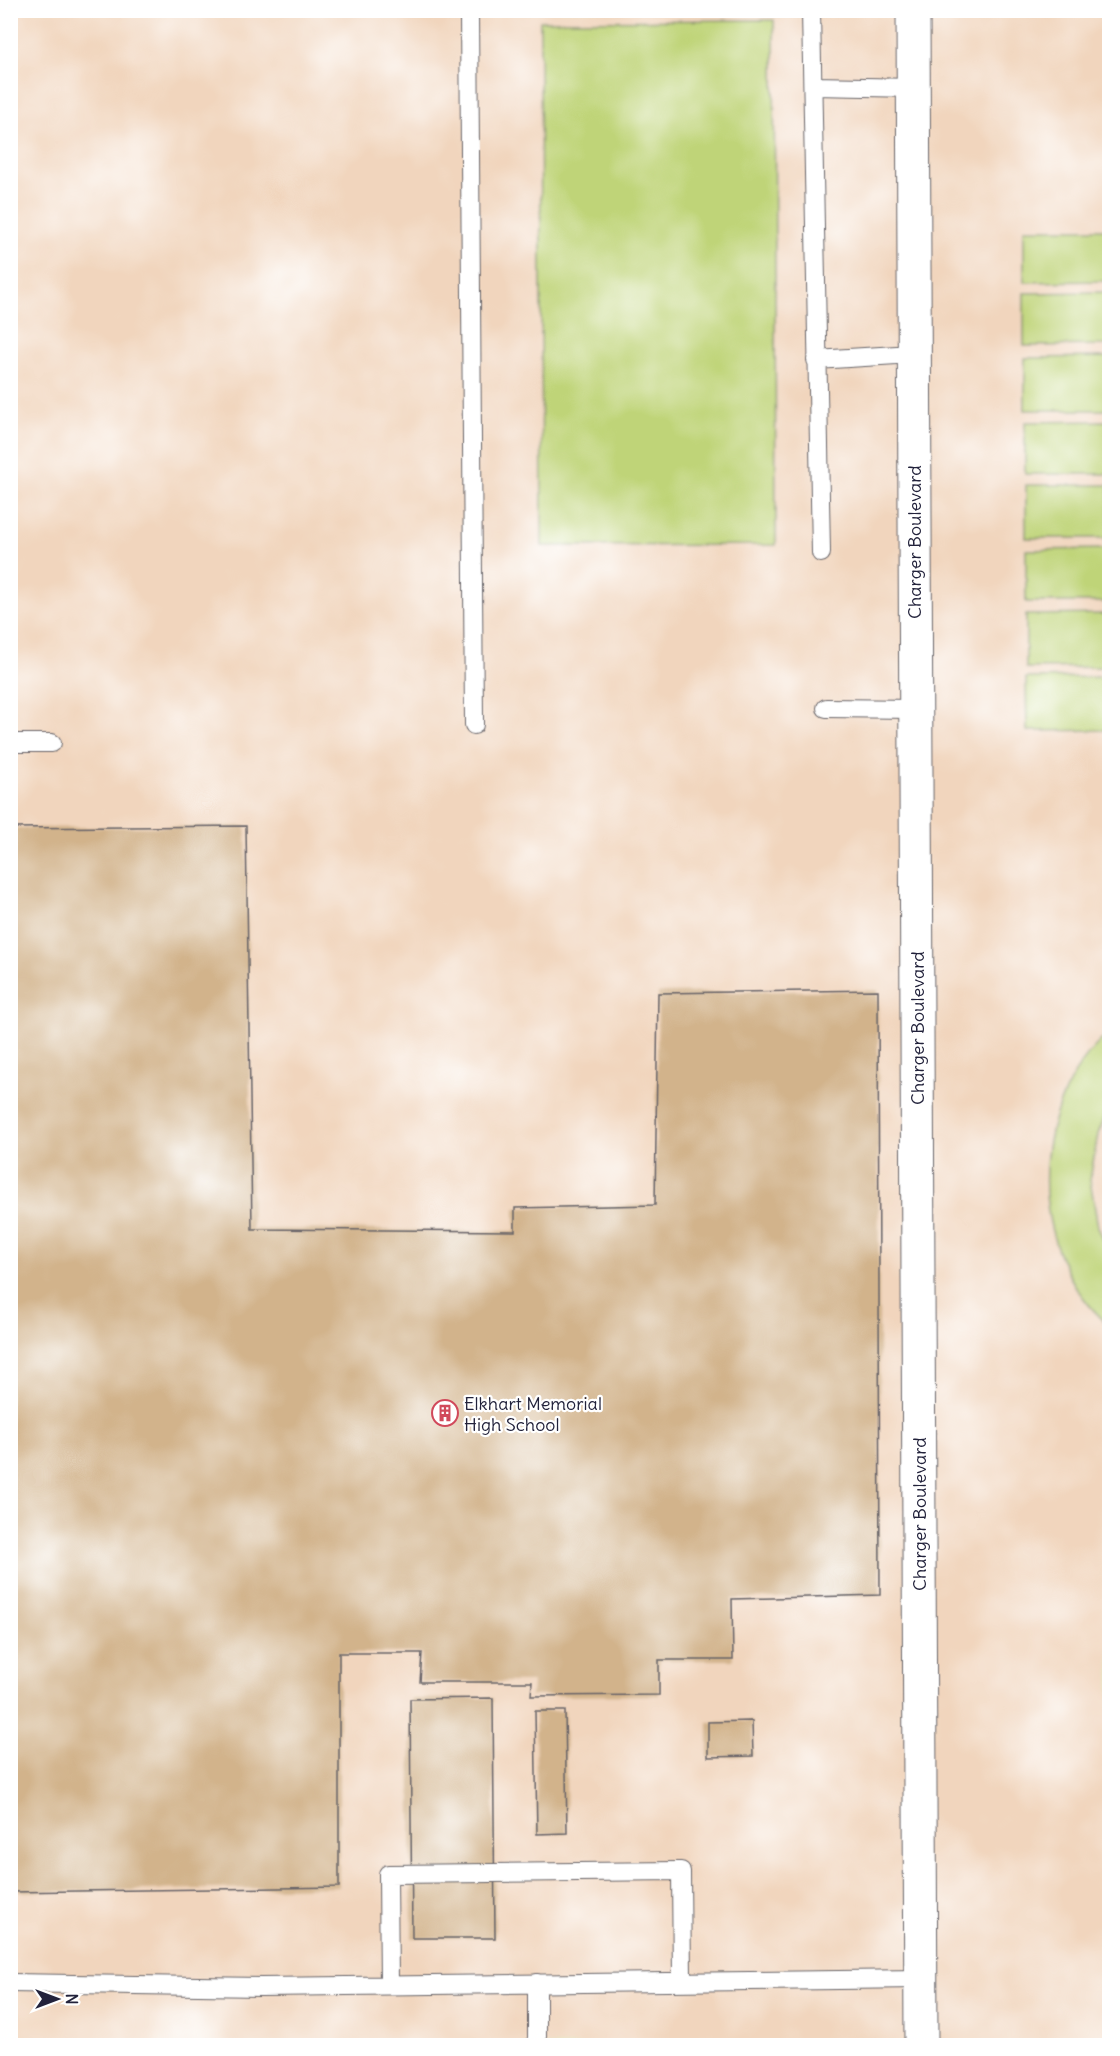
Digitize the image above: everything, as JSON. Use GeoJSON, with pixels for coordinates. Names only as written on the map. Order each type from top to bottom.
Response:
{"type":"FeatureCollection","features":[{"type":"Feature","properties":{"kind":"street","name":"Charger Boulevard"},"geometry":{"type":"LineString","coordinates":[[912,10],[915,88],[915,709],[921,2046]]}},
{"type":"Feature","properties":{"kind":"lane"},"geometry":{"type":"LineString","coordinates":[[469,10],[474,725]]}},
{"type":"Feature","properties":{"kind":"lane"},"geometry":{"type":"LineString","coordinates":[[811,10],[821,553]]}},
{"type":"Feature","properties":{"kind":"lane"},"geometry":{"type":"LineString","coordinates":[[814,86],[915,88]]}},
{"type":"Feature","properties":{"kind":"lane"},"geometry":{"type":"LineString","coordinates":[[816,360],[914,354]]}},
{"type":"Feature","properties":{"kind":"lane"},"geometry":{"type":"LineString","coordinates":[[826,708],[915,709]]}},
{"type":"Feature","properties":{"kind":"lane"},"geometry":{"type":"LineString","coordinates":[[10,743],[52,743]]}},
{"type":"Feature","properties":{"kind":"lane"},"geometry":{"type":"LineString","coordinates":[[389,1985],[388,1874],[681,1870],[682,1981]]}},
{"type":"Feature","properties":{"kind":"lane"},"geometry":{"type":"LineString","coordinates":[[10,1983],[261,1987],[921,1979]]}},
{"type":"Feature","properties":{"kind":"lane"},"geometry":{"type":"LineString","coordinates":[[537,1983],[537,2046]]}},
{"type":"Feature","properties":{"kind":"shaded area"},"geometry":{"type":"Polygon","coordinates":[[[11,11],[1109,11],[1109,2045],[11,2045],[11,11]]]}},
{"type":"Feature","properties":{"kind":"green space"},"geometry":{"type":"Polygon","coordinates":[[[774,20],[776,545],[542,546],[540,21],[774,20]]]}},
{"type":"Feature","properties":{"kind":"green space"},"geometry":{"type":"Polygon","coordinates":[[[1024,229],[1109,229],[1109,281],[1024,282],[1024,229]]]}},
{"type":"Feature","properties":{"kind":"green space"},"geometry":{"type":"Polygon","coordinates":[[[1109,292],[1109,345],[1024,346],[1024,293],[1109,292]]]}},
{"type":"Feature","properties":{"kind":"green space"},"geometry":{"type":"Polygon","coordinates":[[[1109,357],[1109,410],[1025,410],[1025,358],[1109,357]]]}},
{"type":"Feature","properties":{"kind":"green space"},"geometry":{"type":"Polygon","coordinates":[[[1109,421],[1109,474],[1025,474],[1025,422],[1109,421]]]}},
{"type":"Feature","properties":{"kind":"green space"},"geometry":{"type":"Polygon","coordinates":[[[1026,485],[1109,485],[1109,538],[1026,538],[1026,485]]]}},
{"type":"Feature","properties":{"kind":"green space"},"geometry":{"type":"Polygon","coordinates":[[[1109,549],[1109,602],[1026,602],[1026,550],[1109,549]]]}},
{"type":"Feature","properties":{"kind":"green space"},"geometry":{"type":"Polygon","coordinates":[[[1109,614],[1109,667],[1026,668],[1026,615],[1109,614]]]}},
{"type":"Feature","properties":{"kind":"green space"},"geometry":{"type":"Polygon","coordinates":[[[1109,677],[1109,730],[1027,731],[1026,678],[1109,677]]]}},
{"type":"Feature","properties":{"kind":"green space"},"geometry":{"type":"Polygon","coordinates":[[[1109,1033],[1109,1107],[1098,1134],[1090,1180],[1098,1227],[1109,1253],[1109,1325],[1081,1294],[1061,1259],[1049,1220],[1046,1179],[1050,1138],[1062,1099],[1081,1064],[1109,1033]]]}},
{"type":"Feature","properties":{"kind":"building","name":"Elkhart Memorial High School"},"geometry":{"type":"Polygon","coordinates":[[[246,826],[252,1229],[515,1231],[515,1208],[655,1205],[658,993],[878,990],[880,1595],[732,1599],[733,1660],[659,1660],[659,1695],[531,1696],[532,1682],[420,1682],[422,1653],[339,1653],[339,1887],[10,1892],[10,828],[246,826]]]}},
{"type":"Feature","properties":{"kind":"building"},"geometry":{"type":"Polygon","coordinates":[[[493,1698],[495,1938],[412,1938],[410,1699],[493,1698]]]}},
{"type":"Feature","properties":{"kind":"building"},"geometry":{"type":"Polygon","coordinates":[[[535,1711],[565,1711],[567,1833],[537,1834],[535,1711]]]}},
{"type":"Feature","properties":{"kind":"building"},"geometry":{"type":"Polygon","coordinates":[[[752,1721],[753,1756],[708,1757],[708,1722],[752,1721]]]}},
{"type":"Feature","properties":{"kind":"place","name":"Elkhart Memorial High School"},"geometry":{"type":"Point","coordinates":[445,1413]}}]}
